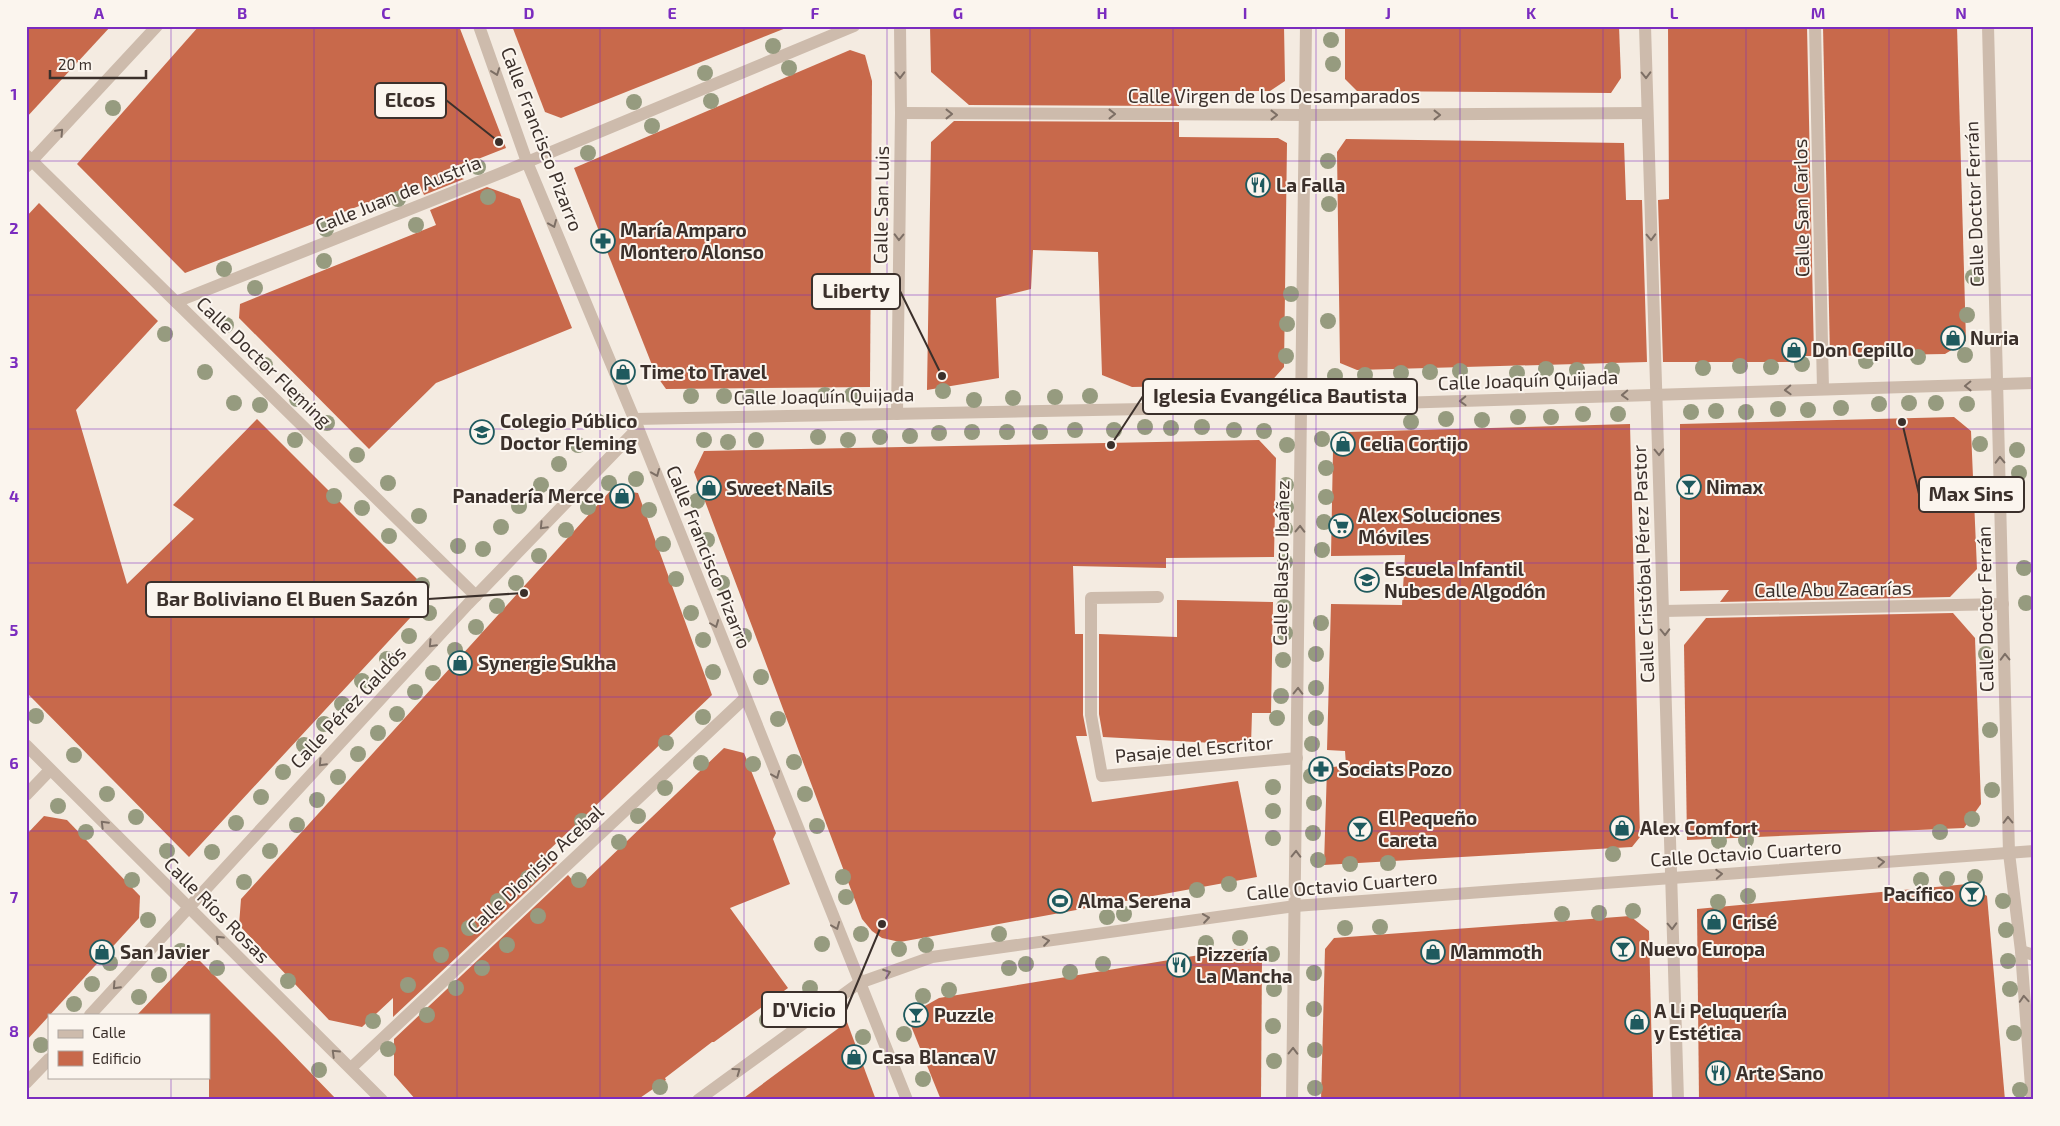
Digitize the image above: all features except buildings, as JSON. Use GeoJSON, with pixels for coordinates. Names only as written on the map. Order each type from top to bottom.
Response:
{"type":"FeatureCollection","features":[{"type":"Feature","properties":{"kind":"street"},"geometry":{"type":"LineString","coordinates":[[28,161],[157,26]]}},
{"type":"Feature","properties":{"kind":"street","name":"Calle Francisco Pizarro"},"geometry":{"type":"LineString","coordinates":[[479,26],[527,162],[636,423],[907,1100]]}},
{"type":"Feature","properties":{"kind":"street","name":"Calle Juan de Austria"},"geometry":{"type":"LineString","coordinates":[[176,302],[527,162],[854,26]]}},
{"type":"Feature","properties":{"kind":"street","name":"Calle San Luis"},"geometry":{"type":"LineString","coordinates":[[897,414],[901,113],[900,26]]}},
{"type":"Feature","properties":{"kind":"street","name":"Calle Blasco Ibáñez"},"geometry":{"type":"LineString","coordinates":[[1292,1100],[1306,26]]}},
{"type":"Feature","properties":{"kind":"street","name":"Calle Cristóbal Pérez Pastor"},"geometry":{"type":"LineString","coordinates":[[1645,26],[1678,1100]]}},
{"type":"Feature","properties":{"kind":"street","name":"Calle San Carlos"},"geometry":{"type":"LineString","coordinates":[[1815,26],[1823,389]]}},
{"type":"Feature","properties":{"kind":"street","name":"Calle Doctor Ferrán"},"geometry":{"type":"LineString","coordinates":[[1988,26],[2009,853],[2021,951],[2032,1100]]}},
{"type":"Feature","properties":{"kind":"street","name":"Calle Virgen de los Desamparados"},"geometry":{"type":"LineString","coordinates":[[901,113],[1304,115],[1647,113]]}},
{"type":"Feature","properties":{"kind":"street","name":"Calle Doctor Fleming"},"geometry":{"type":"LineString","coordinates":[[28,161],[176,302],[476,596]]}},
{"type":"Feature","properties":{"kind":"street","name":"Calle Joaquín Quijada"},"geometry":{"type":"LineString","coordinates":[[636,423],[897,414],[1301,406],[2034,383]]}},
{"type":"Feature","properties":{"kind":"street","name":"Calle Pérez Galdós"},"geometry":{"type":"LineString","coordinates":[[91,1014],[636,423]]}},
{"type":"Feature","properties":{"kind":"street","name":"Pasaje del Escritor"},"geometry":{"type":"LineString","coordinates":[[1158,596],[1091,598],[1092,715],[1102,776],[1297,758]]}},
{"type":"Feature","properties":{"kind":"street","name":"Calle Abu Zacarías"},"geometry":{"type":"LineString","coordinates":[[1664,611],[2003,604]]}},
{"type":"Feature","properties":{"kind":"street","name":"Calle Dionisio Acebal"},"geometry":{"type":"LineString","coordinates":[[350,1068],[745,698]]}},
{"type":"Feature","properties":{"kind":"street","name":"Calle Ríos Rosas"},"geometry":{"type":"LineString","coordinates":[[26,745],[382,1100]]}},
{"type":"Feature","properties":{"kind":"street"},"geometry":{"type":"LineString","coordinates":[[26,795],[50,770]]}},
{"type":"Feature","properties":{"kind":"street","name":"Calle Octavio Cuartero"},"geometry":{"type":"LineString","coordinates":[[698,1100],[859,983],[932,957],[1295,906],[2034,851]]}},
{"type":"Feature","properties":{"kind":"street"},"geometry":{"type":"LineString","coordinates":[[2021,951],[2034,954]]}},
{"type":"Feature","properties":{"kind":"street"},"geometry":{"type":"LineString","coordinates":[[26,1083],[48,1060]]}},
{"type":"Feature","properties":{"kind":"place","name":"Elcos"},"geometry":{"type":"Point","coordinates":[499,142]}},
{"type":"Feature","properties":{"kind":"place","name":"La Falla"},"geometry":{"type":"Point","coordinates":[1258,185]}},
{"type":"Feature","properties":{"kind":"place","name":"María Amparo Montero Alonso"},"geometry":{"type":"Point","coordinates":[603,241]}},
{"type":"Feature","properties":{"kind":"place","name":"Nuria"},"geometry":{"type":"Point","coordinates":[1953,338]}},
{"type":"Feature","properties":{"kind":"place","name":"Don Cepillo"},"geometry":{"type":"Point","coordinates":[1794,350]}},
{"type":"Feature","properties":{"kind":"place","name":"Time to Travel"},"geometry":{"type":"Point","coordinates":[623,372]}},
{"type":"Feature","properties":{"kind":"place","name":"Liberty"},"geometry":{"type":"Point","coordinates":[942,376]}},
{"type":"Feature","properties":{"kind":"place","name":"Max Sins"},"geometry":{"type":"Point","coordinates":[1902,422]}},
{"type":"Feature","properties":{"kind":"place","name":"Colegio Público Doctor Fleming"},"geometry":{"type":"Point","coordinates":[482,432]}},
{"type":"Feature","properties":{"kind":"place","name":"Celia Cortijo"},"geometry":{"type":"Point","coordinates":[1343,444]}},
{"type":"Feature","properties":{"kind":"place","name":"Iglesia Evangélica Bautista"},"geometry":{"type":"Point","coordinates":[1111,445]}},
{"type":"Feature","properties":{"kind":"place","name":"Nimax"},"geometry":{"type":"Point","coordinates":[1689,487]}},
{"type":"Feature","properties":{"kind":"place","name":"Sweet Nails"},"geometry":{"type":"Point","coordinates":[709,488]}},
{"type":"Feature","properties":{"kind":"place","name":"Panadería Merce"},"geometry":{"type":"Point","coordinates":[622,496]}},
{"type":"Feature","properties":{"kind":"place","name":"Alex Soluciones Móviles"},"geometry":{"type":"Point","coordinates":[1341,526]}},
{"type":"Feature","properties":{"kind":"place","name":"Escuela Infantil Nubes de Algodón"},"geometry":{"type":"Point","coordinates":[1367,580]}},
{"type":"Feature","properties":{"kind":"place","name":"Bar Boliviano El Buen Sazón"},"geometry":{"type":"Point","coordinates":[524,593]}},
{"type":"Feature","properties":{"kind":"place","name":"Synergie Sukha"},"geometry":{"type":"Point","coordinates":[460,663]}},
{"type":"Feature","properties":{"kind":"place","name":"Sociats Pozo"},"geometry":{"type":"Point","coordinates":[1321,769]}},
{"type":"Feature","properties":{"kind":"place","name":"Alex Comfort"},"geometry":{"type":"Point","coordinates":[1622,828]}},
{"type":"Feature","properties":{"kind":"place","name":"El Pequeño Careta"},"geometry":{"type":"Point","coordinates":[1360,829]}},
{"type":"Feature","properties":{"kind":"place","name":"Pacífico"},"geometry":{"type":"Point","coordinates":[1972,894]}},
{"type":"Feature","properties":{"kind":"place","name":"Alma Serena"},"geometry":{"type":"Point","coordinates":[1060,901]}},
{"type":"Feature","properties":{"kind":"place","name":"Crisé"},"geometry":{"type":"Point","coordinates":[1714,922]}},
{"type":"Feature","properties":{"kind":"place","name":"D'Vicio"},"geometry":{"type":"Point","coordinates":[882,924]}},
{"type":"Feature","properties":{"kind":"place","name":"Nuevo Europa"},"geometry":{"type":"Point","coordinates":[1623,949]}},
{"type":"Feature","properties":{"kind":"place","name":"San Javier"},"geometry":{"type":"Point","coordinates":[102,952]}},
{"type":"Feature","properties":{"kind":"place","name":"Mammoth"},"geometry":{"type":"Point","coordinates":[1433,952]}},
{"type":"Feature","properties":{"kind":"place","name":"Pizzería La Mancha"},"geometry":{"type":"Point","coordinates":[1179,965]}},
{"type":"Feature","properties":{"kind":"place","name":"Puzzle"},"geometry":{"type":"Point","coordinates":[916,1015]}},
{"type":"Feature","properties":{"kind":"place","name":"A Li Peluquería y Estética"},"geometry":{"type":"Point","coordinates":[1637,1022]}},
{"type":"Feature","properties":{"kind":"place","name":"Casa Blanca V"},"geometry":{"type":"Point","coordinates":[854,1057]}},
{"type":"Feature","properties":{"kind":"place","name":"Arte Sano"},"geometry":{"type":"Point","coordinates":[1718,1073]}}]}
